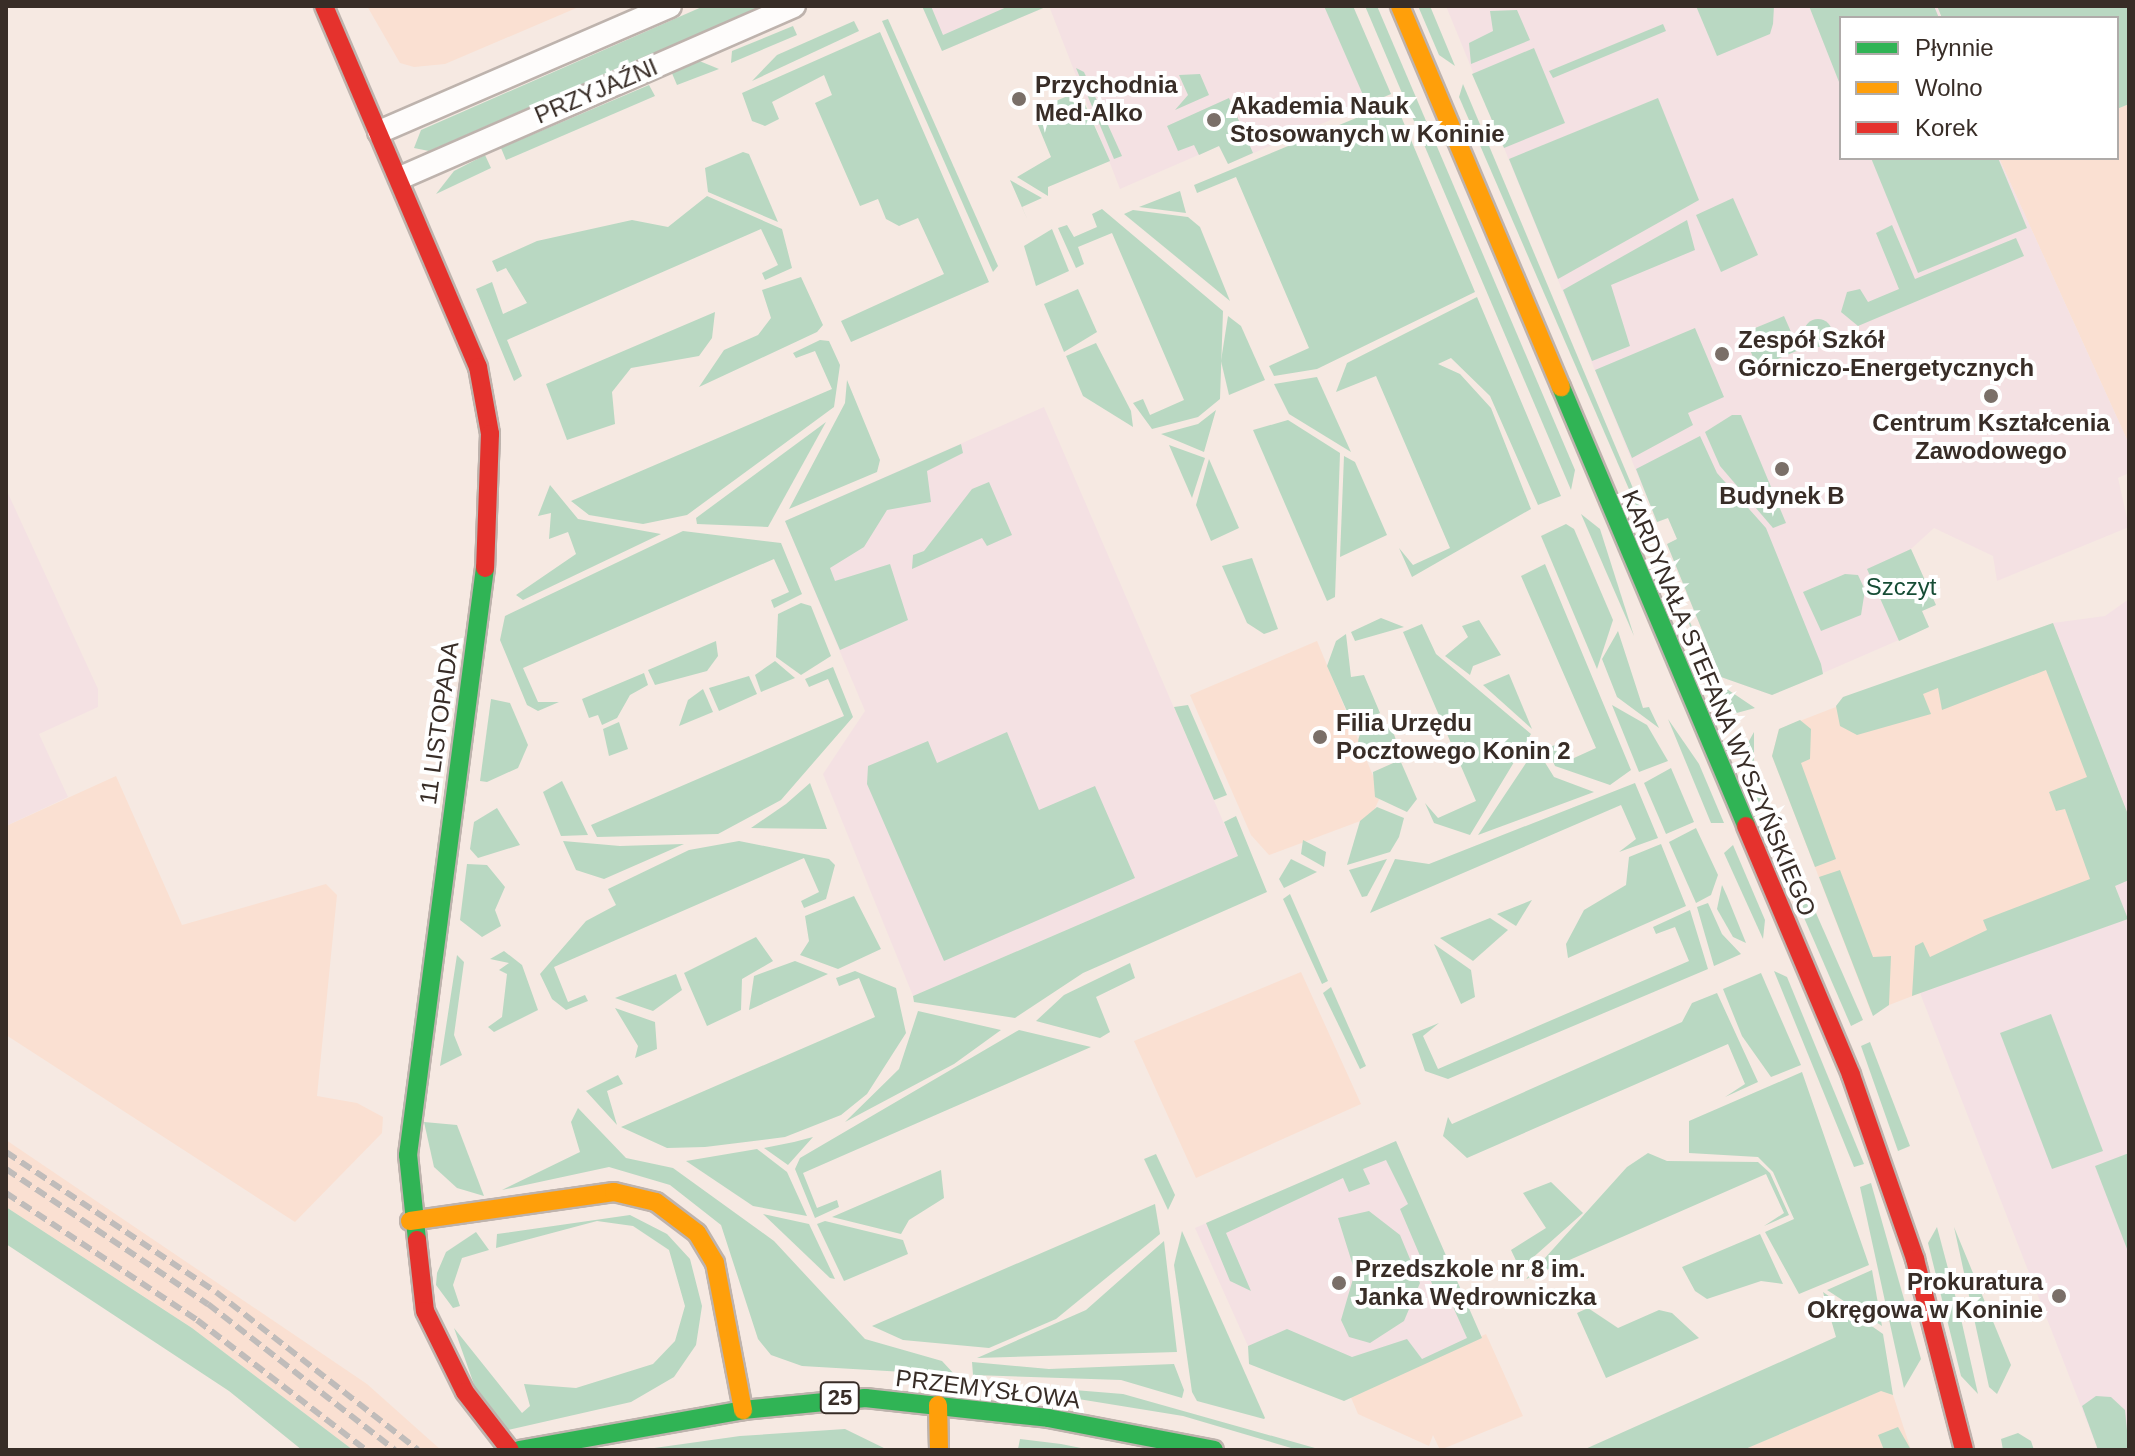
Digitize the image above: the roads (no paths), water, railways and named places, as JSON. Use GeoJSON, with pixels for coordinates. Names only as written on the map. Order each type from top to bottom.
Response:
{"type":"FeatureCollection","features":[{"type":"Feature","properties":{"kind":"main road","name":"11 LISTOPADA"},"geometry":{"type":"LineString","coordinates":[[324,6],[400,178],[478,367],[490,434],[492,513],[410,1114],[410,1221],[432,1330],[470,1401],[510,1450]]}},
{"type":"Feature","properties":{"kind":"main road","name":"KARDYNAŁA STEFANA WYSZYŃSKIEGO"},"geometry":{"type":"LineString","coordinates":[[1400,6],[1851,1075],[1915,1259],[1961,1450]]}},
{"type":"Feature","properties":{"kind":"main road"},"geometry":{"type":"LineString","coordinates":[[410,1221],[614,1192],[656,1202],[697,1233],[715,1263],[743,1410]]}},
{"type":"Feature","properties":{"kind":"main road","name":"PRZEMYSŁOWA"},"geometry":{"type":"LineString","coordinates":[[519,1450],[743,1410],[830,1398],[938,1405],[1214,1450]]}},
{"type":"Feature","properties":{"kind":"main road"},"geometry":{"type":"LineString","coordinates":[[938,1405],[939,1450]]}},
{"type":"Feature","properties":{"kind":"street","name":"PRZYJAŹNI"},"geometry":{"type":"LineString","coordinates":[[379,132],[670,6]]}},
{"type":"Feature","properties":{"kind":"street","name":"PRZYJAŹNI"},"geometry":{"type":"LineString","coordinates":[[400,178],[794,6]]}},
{"type":"Feature","properties":{"kind":"railway"},"geometry":{"type":"LineString","coordinates":[[6,1152],[216,1292],[418,1450]]}},
{"type":"Feature","properties":{"kind":"railway"},"geometry":{"type":"LineString","coordinates":[[6,1169],[208,1304],[395,1450]]}},
{"type":"Feature","properties":{"kind":"railway"},"geometry":{"type":"LineString","coordinates":[[6,1193],[197,1320],[366,1450]]}},
{"type":"Feature","properties":{"kind":"place","name":"Przychodnia Med-Alko"},"geometry":{"type":"Point","coordinates":[1019,99]}},
{"type":"Feature","properties":{"kind":"place","name":"Akademia Nauk Stosowanych w Koninie"},"geometry":{"type":"Point","coordinates":[1214,120]}},
{"type":"Feature","properties":{"kind":"place","name":"Zespół Szkół Górniczo-Energetycznych"},"geometry":{"type":"Point","coordinates":[1722,354]}},
{"type":"Feature","properties":{"kind":"place","name":"Centrum Kształcenia Zawodowego"},"geometry":{"type":"Point","coordinates":[1991,396]}},
{"type":"Feature","properties":{"kind":"place","name":"Budynek B"},"geometry":{"type":"Point","coordinates":[1782,469]}},
{"type":"Feature","properties":{"kind":"place","name":"Filia Urzędu Pocztowego Konin 2"},"geometry":{"type":"Point","coordinates":[1320,737]}},
{"type":"Feature","properties":{"kind":"place","name":"Przedszkole nr 8 im. Janka Wędrowniczka"},"geometry":{"type":"Point","coordinates":[1339,1283]}},
{"type":"Feature","properties":{"kind":"place","name":"Prokuratura Okręgowa w Koninie"},"geometry":{"type":"Point","coordinates":[2059,1296]}},
{"type":"Feature","properties":{"kind":"park label","name":"Szczyt"},"geometry":{"type":"Point","coordinates":[1901,587]}}]}
